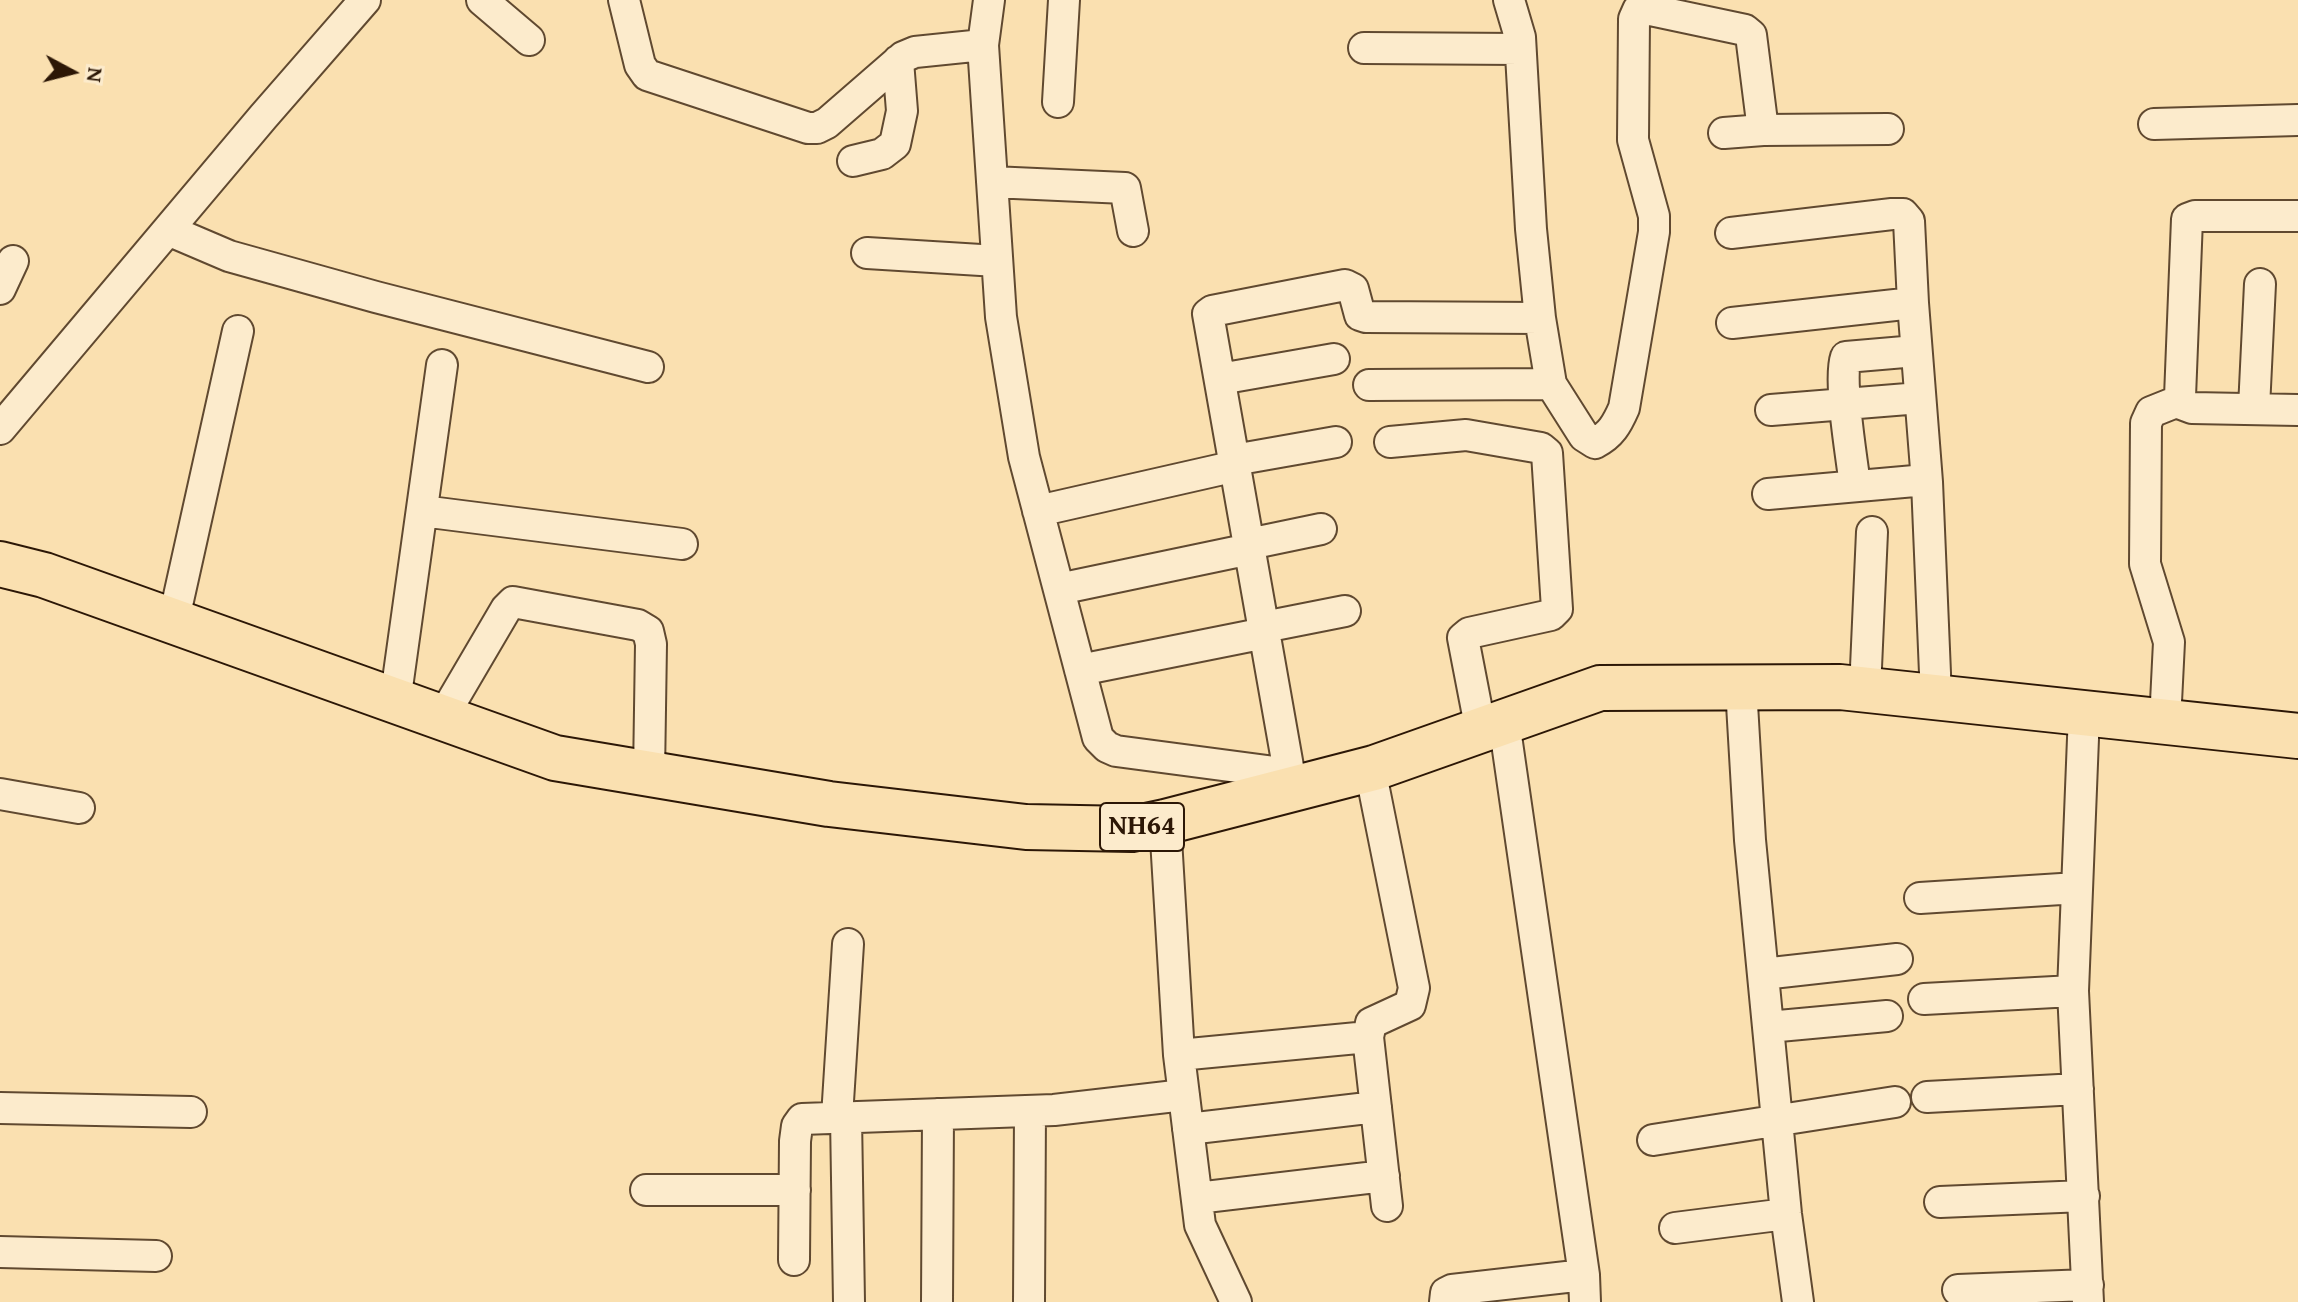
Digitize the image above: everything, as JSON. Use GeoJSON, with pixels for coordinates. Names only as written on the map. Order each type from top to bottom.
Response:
{"type":"FeatureCollection","features":[{"type":"Feature","properties":{"kind":"highway","name":"NH64"},"geometry":{"type":"LineString","coordinates":[[0,564],[44,575],[555,758],[829,804],[1026,827],[1132,829],[1165,822],[1291,781],[1370,769],[1600,688],[1840,687],[2298,736]]}},
{"type":"Feature","properties":{"kind":"street"},"geometry":{"type":"LineString","coordinates":[[0,429],[365,0]]}},
{"type":"Feature","properties":{"kind":"street"},"geometry":{"type":"LineString","coordinates":[[482,0],[529,40]]}},
{"type":"Feature","properties":{"kind":"street"},"geometry":{"type":"LineString","coordinates":[[624,0],[640,65],[647,75],[808,128],[827,123],[898,61],[915,52],[983,45]]}},
{"type":"Feature","properties":{"kind":"street"},"geometry":{"type":"LineString","coordinates":[[1058,102],[1064,0]]}},
{"type":"Feature","properties":{"kind":"street"},"geometry":{"type":"LineString","coordinates":[[986,1],[983,45],[1001,317],[1020,438],[1098,738],[1107,747],[1291,781],[1208,314],[1345,285],[1353,289],[1360,315],[1366,317],[1540,318]]}},
{"type":"Feature","properties":{"kind":"street"},"geometry":{"type":"LineString","coordinates":[[1364,48],[1516,17],[1531,229],[1540,318],[1551,384],[1584,436],[1595,443],[1607,437],[1624,408],[1654,232],[1654,216],[1633,140],[1634,19],[1638,10],[1646,9],[1745,30],[1751,35],[1763,130]]}},
{"type":"Feature","properties":{"kind":"street"},"geometry":{"type":"LineString","coordinates":[[853,161],[882,154],[895,144],[902,111],[898,61]]}},
{"type":"Feature","properties":{"kind":"street"},"geometry":{"type":"LineString","coordinates":[[2154,124],[2298,120]]}},
{"type":"Feature","properties":{"kind":"street"},"geometry":{"type":"LineString","coordinates":[[1724,133],[1888,129]]}},
{"type":"Feature","properties":{"kind":"street"},"geometry":{"type":"LineString","coordinates":[[992,182],[1125,188],[1133,231]]}},
{"type":"Feature","properties":{"kind":"street"},"geometry":{"type":"LineString","coordinates":[[1731,233],[1903,214],[1909,221],[1936,697]]}},
{"type":"Feature","properties":{"kind":"street"},"geometry":{"type":"LineString","coordinates":[[2165,722],[2169,642],[2145,564],[2146,423],[2151,412],[2176,402],[2180,397],[2187,219],[2195,216],[2298,216]]}},
{"type":"Feature","properties":{"kind":"street"},"geometry":{"type":"LineString","coordinates":[[168,230],[217,252],[273,268],[648,367]]}},
{"type":"Feature","properties":{"kind":"street"},"geometry":{"type":"LineString","coordinates":[[867,253],[997,261]]}},
{"type":"Feature","properties":{"kind":"street"},"geometry":{"type":"LineString","coordinates":[[0,289],[13,261]]}},
{"type":"Feature","properties":{"kind":"street"},"geometry":{"type":"LineString","coordinates":[[2254,408],[2260,284]]}},
{"type":"Feature","properties":{"kind":"street"},"geometry":{"type":"LineString","coordinates":[[1732,323],[1913,303]]}},
{"type":"Feature","properties":{"kind":"street"},"geometry":{"type":"LineString","coordinates":[[173,623],[238,331]]}},
{"type":"Feature","properties":{"kind":"street"},"geometry":{"type":"LineString","coordinates":[[1855,486],[1846,404],[1846,357],[1916,351]]}},
{"type":"Feature","properties":{"kind":"street"},"geometry":{"type":"LineString","coordinates":[[1220,379],[1334,359]]}},
{"type":"Feature","properties":{"kind":"street"},"geometry":{"type":"LineString","coordinates":[[395,702],[442,365]]}},
{"type":"Feature","properties":{"kind":"street"},"geometry":{"type":"LineString","coordinates":[[1369,385],[1551,384]]}},
{"type":"Feature","properties":{"kind":"street"},"geometry":{"type":"LineString","coordinates":[[1771,410],[1920,398]]}},
{"type":"Feature","properties":{"kind":"street"},"geometry":{"type":"LineString","coordinates":[[2176,402],[2192,408],[2298,410]]}},
{"type":"Feature","properties":{"kind":"street"},"geometry":{"type":"LineString","coordinates":[[1390,442],[1477,436],[1541,448],[1547,453],[1557,609],[1551,615],[1469,633],[1463,638],[1492,726],[1584,1288],[1452,1290],[1446,1293],[1445,1302]]}},
{"type":"Feature","properties":{"kind":"street"},"geometry":{"type":"LineString","coordinates":[[1038,511],[1336,442]]}},
{"type":"Feature","properties":{"kind":"street"},"geometry":{"type":"LineString","coordinates":[[1768,494],[1926,480]]}},
{"type":"Feature","properties":{"kind":"street"},"geometry":{"type":"LineString","coordinates":[[422,511],[682,544]]}},
{"type":"Feature","properties":{"kind":"street"},"geometry":{"type":"LineString","coordinates":[[1059,589],[1321,529]]}},
{"type":"Feature","properties":{"kind":"street"},"geometry":{"type":"LineString","coordinates":[[1865,690],[1872,532]]}},
{"type":"Feature","properties":{"kind":"street"},"geometry":{"type":"LineString","coordinates":[[442,718],[513,602],[638,625],[648,631],[651,644],[649,774]]}},
{"type":"Feature","properties":{"kind":"street"},"geometry":{"type":"LineString","coordinates":[[1080,670],[1345,611]]}},
{"type":"Feature","properties":{"kind":"street"},"geometry":{"type":"LineString","coordinates":[[1741,687],[1750,840],[1786,1214],[1788,1300]]}},
{"type":"Feature","properties":{"kind":"street"},"geometry":{"type":"LineString","coordinates":[[1958,1290],[2088,1293],[2073,991],[2084,713]]}},
{"type":"Feature","properties":{"kind":"street"},"geometry":{"type":"LineString","coordinates":[[1370,769],[1414,988],[1410,1005],[1371,1023],[1368,1037],[1387,1206]]}},
{"type":"Feature","properties":{"kind":"street"},"geometry":{"type":"LineString","coordinates":[[0,794],[79,808]]}},
{"type":"Feature","properties":{"kind":"street"},"geometry":{"type":"LineString","coordinates":[[1165,822],[1179,1055],[1197,1198],[1205,1239],[1236,1302]]}},
{"type":"Feature","properties":{"kind":"street"},"geometry":{"type":"LineString","coordinates":[[1920,898],[2077,888]]}},
{"type":"Feature","properties":{"kind":"street"},"geometry":{"type":"LineString","coordinates":[[848,944],[842,1117],[849,1302]]}},
{"type":"Feature","properties":{"kind":"street"},"geometry":{"type":"LineString","coordinates":[[1763,974],[1897,959]]}},
{"type":"Feature","properties":{"kind":"street"},"geometry":{"type":"LineString","coordinates":[[1924,999],[2073,991]]}},
{"type":"Feature","properties":{"kind":"street"},"geometry":{"type":"LineString","coordinates":[[1768,1027],[1887,1016]]}},
{"type":"Feature","properties":{"kind":"street"},"geometry":{"type":"LineString","coordinates":[[1179,1055],[1368,1037]]}},
{"type":"Feature","properties":{"kind":"street"},"geometry":{"type":"LineString","coordinates":[[1927,1097],[2078,1089]]}},
{"type":"Feature","properties":{"kind":"street"},"geometry":{"type":"LineString","coordinates":[[794,1260],[797,1126],[802,1119],[1030,1111],[1184,1095]]}},
{"type":"Feature","properties":{"kind":"street"},"geometry":{"type":"LineString","coordinates":[[1653,1140],[1895,1102]]}},
{"type":"Feature","properties":{"kind":"street"},"geometry":{"type":"LineString","coordinates":[[1188,1129],[1376,1107]]}},
{"type":"Feature","properties":{"kind":"street"},"geometry":{"type":"LineString","coordinates":[[0,1108],[191,1112]]}},
{"type":"Feature","properties":{"kind":"street"},"geometry":{"type":"LineString","coordinates":[[1029,1302],[1030,1111]]}},
{"type":"Feature","properties":{"kind":"street"},"geometry":{"type":"LineString","coordinates":[[937,1302],[938,1114]]}},
{"type":"Feature","properties":{"kind":"street"},"geometry":{"type":"LineString","coordinates":[[1197,1198],[1384,1176]]}},
{"type":"Feature","properties":{"kind":"street"},"geometry":{"type":"LineString","coordinates":[[646,1190],[795,1190]]}},
{"type":"Feature","properties":{"kind":"street"},"geometry":{"type":"LineString","coordinates":[[1940,1202],[2084,1196]]}},
{"type":"Feature","properties":{"kind":"street"},"geometry":{"type":"LineString","coordinates":[[1675,1228],[1786,1214]]}},
{"type":"Feature","properties":{"kind":"street"},"geometry":{"type":"LineString","coordinates":[[0,1252],[156,1256]]}}]}
